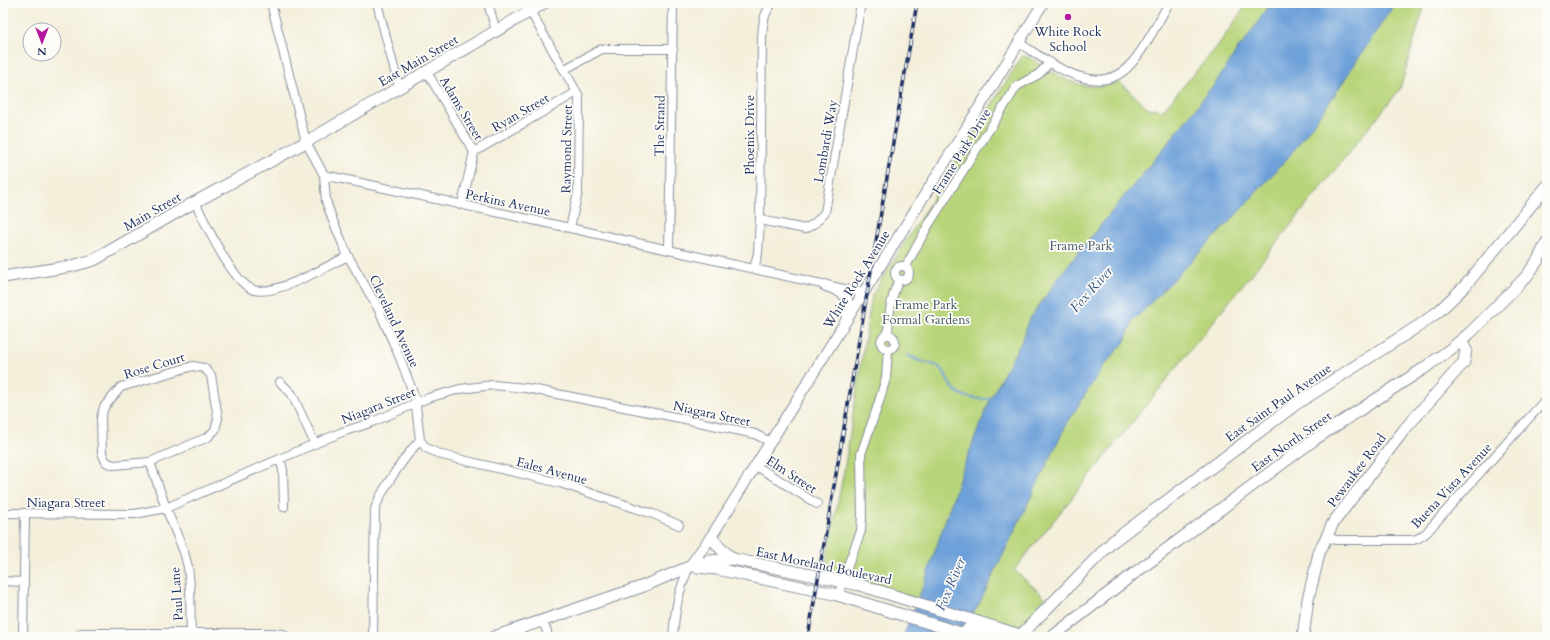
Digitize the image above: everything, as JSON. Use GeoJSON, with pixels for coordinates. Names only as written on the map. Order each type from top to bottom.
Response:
{"type":"FeatureCollection","features":[{"type":"Feature","properties":{"kind":"main road","name":"East Main Street"},"geometry":{"type":"LineString","coordinates":[[306,142],[544,3]]}},
{"type":"Feature","properties":{"kind":"main road","name":"Main Street"},"geometry":{"type":"LineString","coordinates":[[3,277],[72,266],[94,260],[195,202],[306,142]]}},
{"type":"Feature","properties":{"kind":"main road","name":"East Saint Paul Avenue"},"geometry":{"type":"LineString","coordinates":[[1022,636],[1112,542],[1296,404],[1420,325],[1439,311],[1465,286],[1547,186]]}},
{"type":"Feature","properties":{"kind":"main road","name":"East North Street"},"geometry":{"type":"LineString","coordinates":[[1052,637],[1315,438],[1423,369],[1461,341],[1526,278],[1538,260],[1547,242]]}},
{"type":"Feature","properties":{"kind":"main road","name":"Pewaukee Road"},"geometry":{"type":"LineString","coordinates":[[1302,637],[1308,599],[1320,554],[1338,516],[1409,424],[1464,362],[1466,350],[1461,341]]}},
{"type":"Feature","properties":{"kind":"main road"},"geometry":{"type":"LineString","coordinates":[[711,537],[721,549],[733,559]]}},
{"type":"Feature","properties":{"kind":"main road","name":"East Moreland Boulevard"},"geometry":{"type":"LineString","coordinates":[[494,637],[641,588],[689,567],[710,561],[733,559],[842,581],[973,632]]}},
{"type":"Feature","properties":{"kind":"main road","name":"East Moreland Boulevard"},"geometry":{"type":"LineString","coordinates":[[689,567],[717,569],[776,581],[839,595],[878,607],[911,609],[973,632]]}},
{"type":"Feature","properties":{"kind":"main road"},"geometry":{"type":"LineString","coordinates":[[776,581],[779,568]]}},
{"type":"Feature","properties":{"kind":"main road"},"geometry":{"type":"LineString","coordinates":[[973,632],[1022,636]]}},
{"type":"Feature","properties":{"kind":"main road"},"geometry":{"type":"LineString","coordinates":[[973,632],[992,637]]}},
{"type":"Feature","properties":{"kind":"street"},"geometry":{"type":"LineString","coordinates":[[271,3],[306,142],[324,175]]}},
{"type":"Feature","properties":{"kind":"street"},"geometry":{"type":"LineString","coordinates":[[376,3],[399,87]]}},
{"type":"Feature","properties":{"kind":"street"},"geometry":{"type":"LineString","coordinates":[[488,3],[496,31]]}},
{"type":"Feature","properties":{"kind":"street","name":"The Strand"},"geometry":{"type":"LineString","coordinates":[[669,250],[674,3]]}},
{"type":"Feature","properties":{"kind":"street","name":"Phoenix Drive"},"geometry":{"type":"LineString","coordinates":[[754,269],[758,253],[760,220],[762,32],[763,22],[768,8],[772,3]]}},
{"type":"Feature","properties":{"kind":"street","name":"Lombardi Way"},"geometry":{"type":"LineString","coordinates":[[760,220],[805,229],[815,223],[825,212],[861,3]]}},
{"type":"Feature","properties":{"kind":"street","name":"White Rock Avenue"},"geometry":{"type":"LineString","coordinates":[[689,567],[711,537],[1043,3]]}},
{"type":"Feature","properties":{"kind":"street"},"geometry":{"type":"LineString","coordinates":[[1019,43],[1072,74],[1084,79],[1102,79],[1119,74],[1130,65],[1169,3]]}},
{"type":"Feature","properties":{"kind":"street","name":"Raymond Street"},"geometry":{"type":"LineString","coordinates":[[530,11],[579,96],[578,192],[570,228]]}},
{"type":"Feature","properties":{"kind":"street"},"geometry":{"type":"LineString","coordinates":[[565,70],[602,49],[673,49]]}},
{"type":"Feature","properties":{"kind":"street","name":"Frame Park Drive"},"geometry":{"type":"LineString","coordinates":[[839,595],[842,581],[860,531],[862,515],[861,454],[886,378],[888,350],[892,350],[895,343],[893,337],[888,334],[889,311],[899,280],[895,274],[896,269],[902,265],[906,266],[929,224],[1017,86],[1039,74],[1050,62]]}},
{"type":"Feature","properties":{"kind":"street","name":"Adams Street"},"geometry":{"type":"LineString","coordinates":[[426,72],[474,152],[462,204]]}},
{"type":"Feature","properties":{"kind":"street","name":"Ryan Street"},"geometry":{"type":"LineString","coordinates":[[474,152],[577,92]]}},
{"type":"Feature","properties":{"kind":"street","name":"Perkins Avenue"},"geometry":{"type":"LineString","coordinates":[[324,175],[462,204],[862,294]]}},
{"type":"Feature","properties":{"kind":"street","name":"Cleveland Avenue"},"geometry":{"type":"LineString","coordinates":[[324,175],[326,201],[348,256],[364,282],[392,337],[411,385],[416,402],[417,426],[420,440]]}},
{"type":"Feature","properties":{"kind":"street"},"geometry":{"type":"LineString","coordinates":[[195,202],[228,263],[238,278],[246,286],[256,290],[267,291],[281,288],[348,256]]}},
{"type":"Feature","properties":{"kind":"street","name":"East North Street"},"geometry":{"type":"LineString","coordinates":[[1538,260],[1547,250]]}},
{"type":"Feature","properties":{"kind":"street"},"geometry":{"type":"LineString","coordinates":[[824,285],[838,290],[845,295],[849,303],[847,318]]}},
{"type":"Feature","properties":{"kind":"street","name":"Rose Court"},"geometry":{"type":"LineString","coordinates":[[193,366],[204,368],[211,375],[218,418],[215,430],[208,437],[150,462],[114,465],[106,462],[102,453],[101,418],[104,407],[121,387],[193,366]]}},
{"type":"Feature","properties":{"kind":"street"},"geometry":{"type":"LineString","coordinates":[[280,382],[292,394],[315,444]]}},
{"type":"Feature","properties":{"kind":"street","name":"Niagara Street"},"geometry":{"type":"LineString","coordinates":[[3,513],[135,514],[166,508],[342,432],[370,423],[416,402],[460,389],[485,386],[507,386],[539,390],[755,434],[770,442]]}},
{"type":"Feature","properties":{"kind":"street","name":"Buena Vista Avenue"},"geometry":{"type":"LineString","coordinates":[[1327,537],[1336,540],[1413,540],[1419,538],[1426,533],[1547,398]]}},
{"type":"Feature","properties":{"kind":"street"},"geometry":{"type":"LineString","coordinates":[[373,637],[375,509],[382,494],[409,452],[420,440]]}},
{"type":"Feature","properties":{"kind":"street","name":"Eales Avenue"},"geometry":{"type":"LineString","coordinates":[[420,440],[426,448],[442,456],[560,483],[653,514],[679,525]]}},
{"type":"Feature","properties":{"kind":"street"},"geometry":{"type":"LineString","coordinates":[[280,459],[283,470],[284,507]]}},
{"type":"Feature","properties":{"kind":"street"},"geometry":{"type":"LineString","coordinates":[[150,462],[166,508]]}},
{"type":"Feature","properties":{"kind":"street","name":"Elm Street"},"geometry":{"type":"LineString","coordinates":[[756,465],[816,504]]}},
{"type":"Feature","properties":{"kind":"street","name":"Paul Lane"},"geometry":{"type":"LineString","coordinates":[[166,508],[184,552],[188,567],[191,634]]}},
{"type":"Feature","properties":{"kind":"street"},"geometry":{"type":"LineString","coordinates":[[23,637],[25,514]]}},
{"type":"Feature","properties":{"kind":"street"},"geometry":{"type":"LineString","coordinates":[[673,637],[675,612],[680,590],[689,567]]}},
{"type":"Feature","properties":{"kind":"street"},"geometry":{"type":"LineString","coordinates":[[3,581],[24,582]]}},
{"type":"Feature","properties":{"kind":"street"},"geometry":{"type":"LineString","coordinates":[[542,621],[547,631],[547,637]]}},
{"type":"Feature","properties":{"kind":"street"},"geometry":{"type":"LineString","coordinates":[[81,633],[270,633],[283,636]]}},
{"type":"Feature","properties":{"kind":"green space","name":"Frame Park"},"geometry":{"type":"Polygon","coordinates":[[[1248,3],[1425,3],[1400,89],[1014,570],[1046,598],[1021,625],[1010,626],[824,573],[844,471],[872,295],[1021,58],[1024,56],[1028,57],[1061,77],[1082,85],[1093,86],[1119,82],[1149,109],[1157,108],[1161,112],[1216,48],[1248,3]]]}},
{"type":"Feature","properties":{"kind":"water","name":"Fox River"},"geometry":{"type":"Polygon","coordinates":[[[1271,3],[1395,3],[1333,97],[1291,154],[1234,217],[1133,321],[1124,343],[1103,366],[1066,425],[980,602],[959,637],[903,637],[924,584],[963,468],[991,397],[1025,334],[1027,323],[1061,274],[1215,84],[1237,49],[1243,44],[1271,3]]]}},
{"type":"Feature","properties":{"kind":"waterway"},"geometry":{"type":"LineString","coordinates":[[907,355],[939,367],[944,372],[953,389],[958,393],[968,397],[992,399]]}},
{"type":"Feature","properties":{"kind":"railway"},"geometry":{"type":"LineString","coordinates":[[808,637],[917,3]]}},
{"type":"Feature","properties":{"kind":"place","name":"White Rock School"},"geometry":{"type":"Point","coordinates":[1068,17]}},
{"type":"Feature","properties":{"kind":"park label","name":"Frame Park Formal Gardens"},"geometry":{"type":"Point","coordinates":[926,312]}}]}
